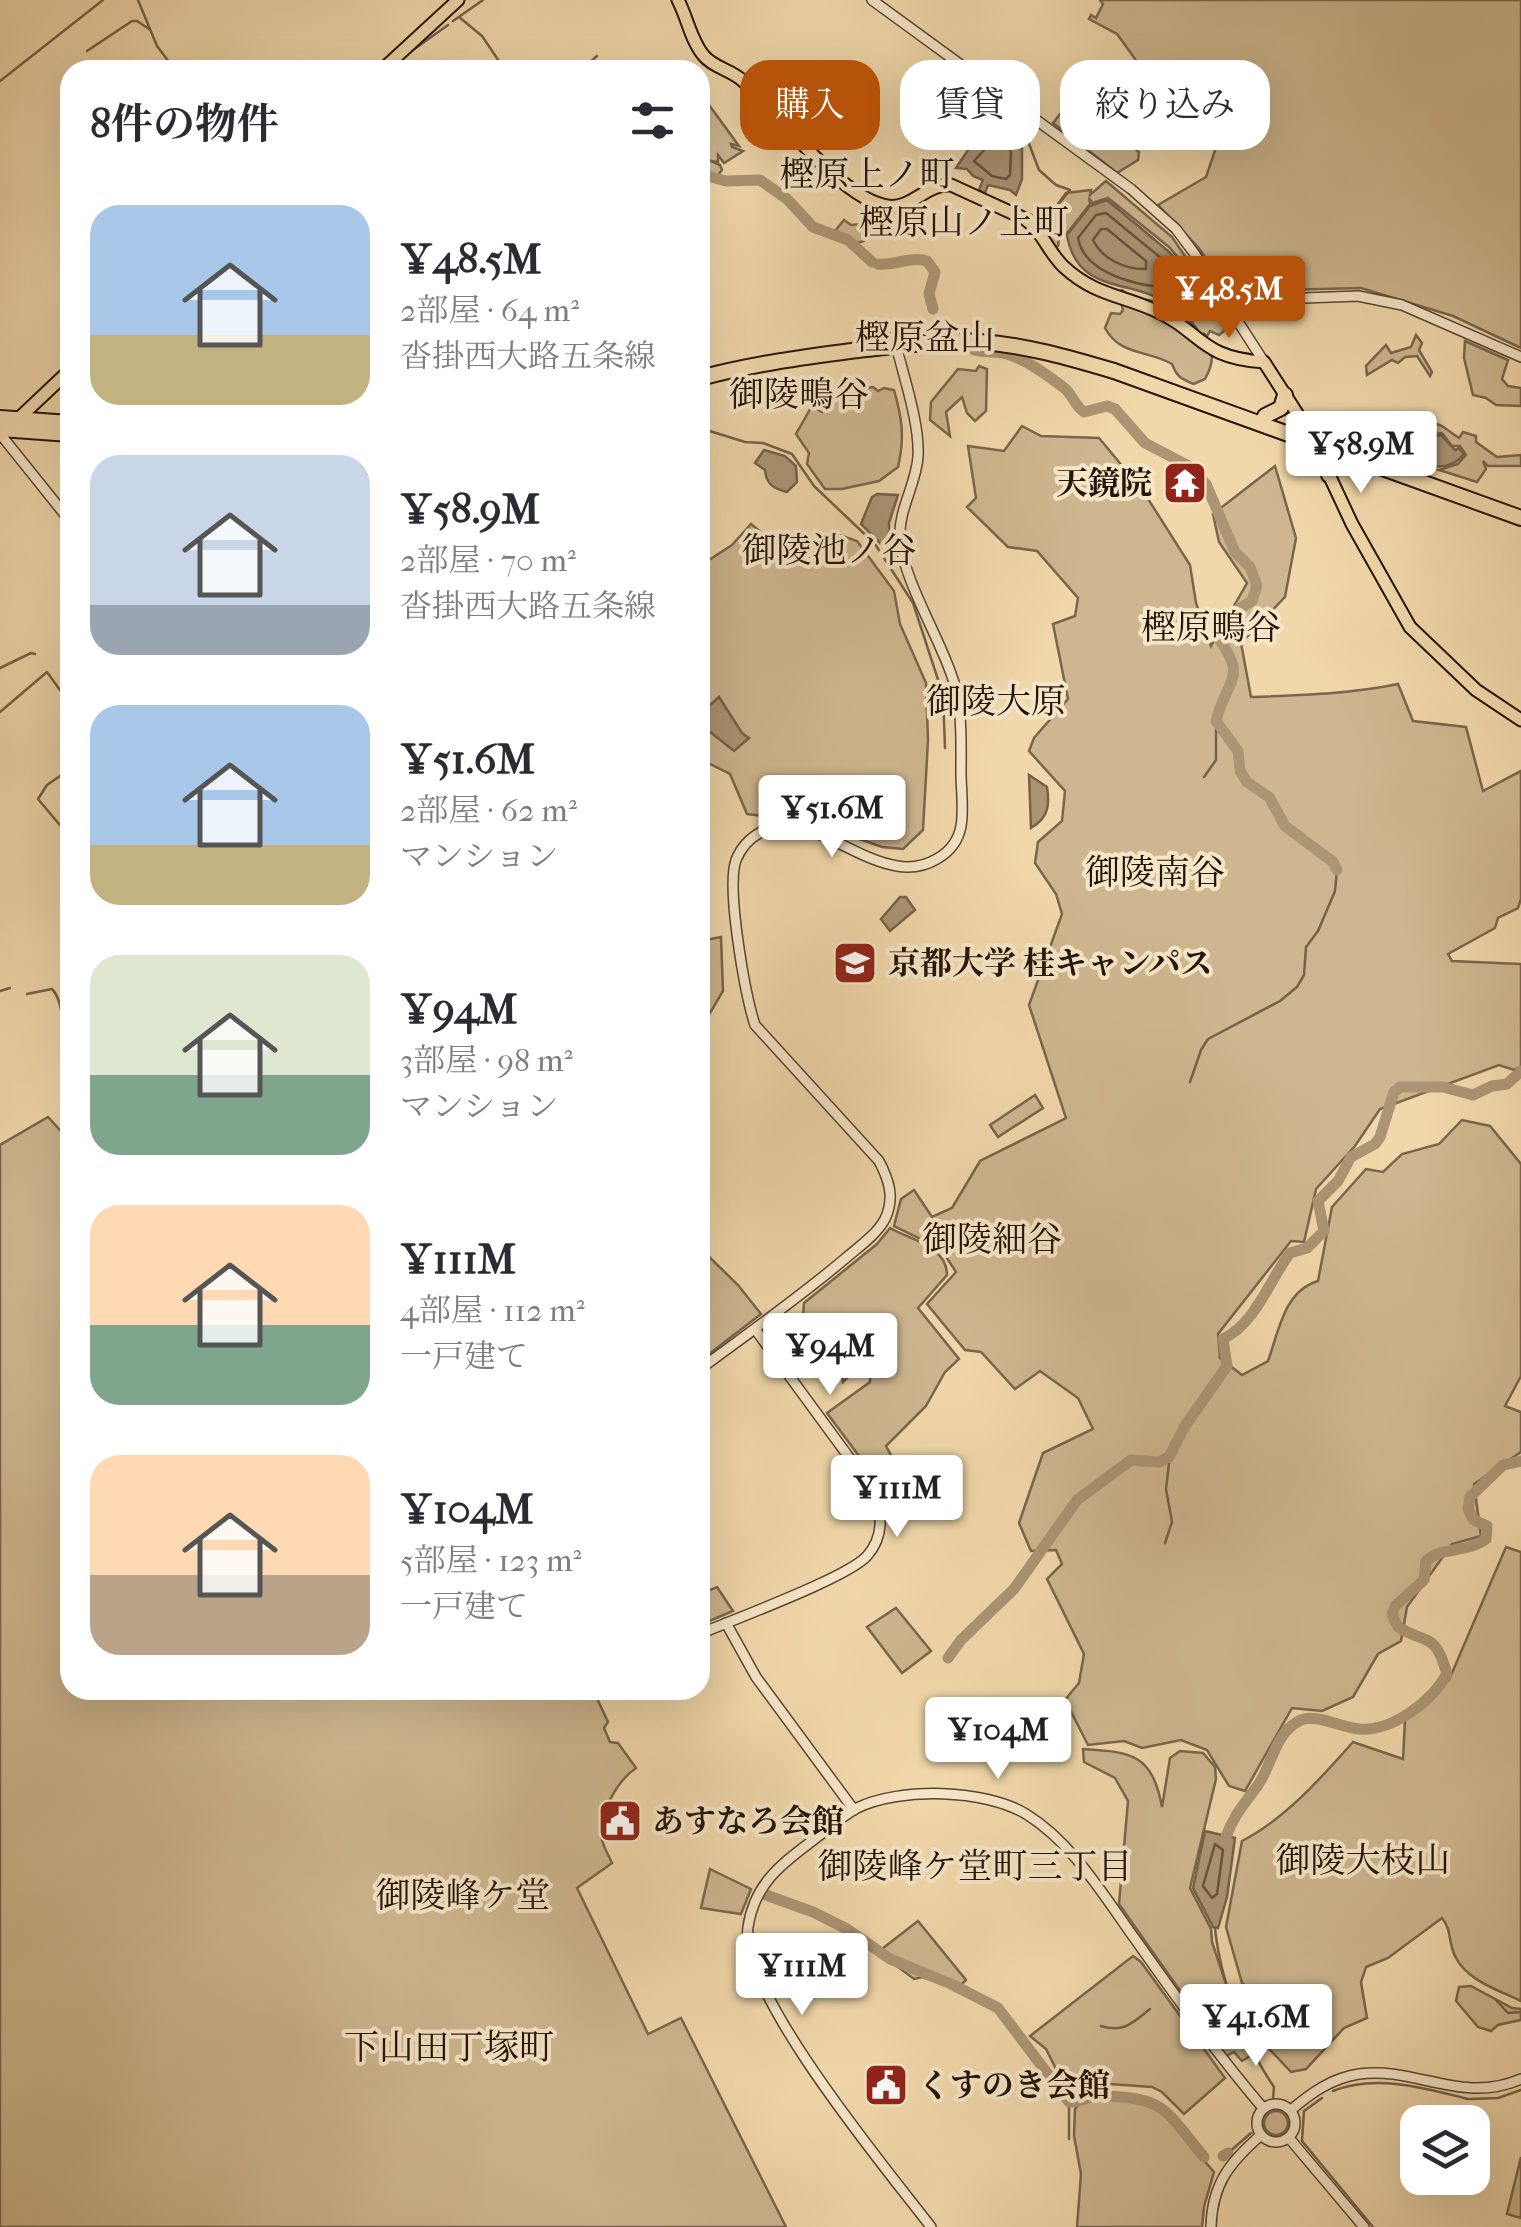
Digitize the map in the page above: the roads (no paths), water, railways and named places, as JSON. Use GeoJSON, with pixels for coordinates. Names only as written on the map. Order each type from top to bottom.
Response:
{"type":"FeatureCollection","features":[{"type":"Feature","properties":{"kind":"highway"},"geometry":{"type":"LineString","coordinates":[[710,372],[951,333],[1056,346],[1265,416],[1348,455],[1521,518]]}},
{"type":"Feature","properties":{"kind":"highway"},"geometry":{"type":"LineString","coordinates":[[895,342],[983,342],[1054,354],[1521,510]]}},
{"type":"Feature","properties":{"kind":"highway"},"geometry":{"type":"LineString","coordinates":[[1265,416],[1281,408],[1286,394]]}},
{"type":"Feature","properties":{"kind":"highway"},"geometry":{"type":"LineString","coordinates":[[4,428],[60,424]]}},
{"type":"Feature","properties":{"kind":"highway"},"geometry":{"type":"LineString","coordinates":[[4,428],[60,433]]}},
{"type":"Feature","properties":{"kind":"highway"},"geometry":{"type":"LineString","coordinates":[[1329,475],[1333,462],[1348,455]]}},
{"type":"Feature","properties":{"kind":"main road"},"geometry":{"type":"LineString","coordinates":[[393,60],[458,0]]}},
{"type":"Feature","properties":{"kind":"main road"},"geometry":{"type":"LineString","coordinates":[[678,0],[709,60]]}},
{"type":"Feature","properties":{"kind":"main road"},"geometry":{"type":"LineString","coordinates":[[710,61],[746,84],[796,140],[857,192],[881,205],[904,206],[941,184],[950,185],[1025,218],[1036,226],[1062,265],[1099,292],[1159,312],[1215,353],[1264,362],[1312,438],[1352,524],[1410,626],[1476,690],[1521,720]]}},
{"type":"Feature","properties":{"kind":"main road"},"geometry":{"type":"LineString","coordinates":[[4,428],[60,379]]}},
{"type":"Feature","properties":{"kind":"street"},"geometry":{"type":"LineString","coordinates":[[872,0],[1150,205],[1176,229],[1264,362]]}},
{"type":"Feature","properties":{"kind":"street"},"geometry":{"type":"LineString","coordinates":[[1226,301],[1358,296],[1402,304],[1521,357]]}},
{"type":"Feature","properties":{"kind":"street"},"geometry":{"type":"LineString","coordinates":[[710,1362],[808,1290],[880,1226],[890,1198],[890,1187],[878,1161],[754,1024],[746,999],[741,957],[733,877],[736,861],[754,837],[783,825],[813,832],[890,864],[920,866],[949,850],[961,828],[962,716],[948,664],[900,538],[915,479],[918,447],[895,342]]}},
{"type":"Feature","properties":{"kind":"street"},"geometry":{"type":"LineString","coordinates":[[4,428],[60,507]]}},
{"type":"Feature","properties":{"kind":"street"},"geometry":{"type":"LineString","coordinates":[[710,1630],[860,1563],[873,1549],[881,1520],[873,1490],[755,1329]]}},
{"type":"Feature","properties":{"kind":"street"},"geometry":{"type":"LineString","coordinates":[[726,1623],[750,1668],[854,1810]]}},
{"type":"Feature","properties":{"kind":"street"},"geometry":{"type":"LineString","coordinates":[[931,2227],[794,2041],[750,1955],[748,1924],[761,1886],[781,1864],[854,1810],[898,1796],[950,1796],[1006,1804],[1042,1825],[1098,1890],[1218,2056],[1264,2108]]}},
{"type":"Feature","properties":{"kind":"street"},"geometry":{"type":"LineString","coordinates":[[1291,2110],[1326,2085],[1364,2073],[1478,2090],[1498,2088],[1521,2079]]}},
{"type":"Feature","properties":{"kind":"street"},"geometry":{"type":"LineString","coordinates":[[1277,2104],[1291,2110],[1295,2124],[1288,2138],[1274,2142],[1261,2135],[1257,2121],[1264,2108],[1277,2104]]}},
{"type":"Feature","properties":{"kind":"street"},"geometry":{"type":"LineString","coordinates":[[1211,2227],[1214,2196],[1225,2170],[1261,2135]]}},
{"type":"Feature","properties":{"kind":"street"},"geometry":{"type":"LineString","coordinates":[[1288,2138],[1364,2227]]}},
{"type":"Feature","properties":{"kind":"water"},"geometry":{"type":"Polygon","coordinates":[[[968,150],[1022,150],[1022,179],[1016,195],[988,185],[985,193],[979,190],[983,180],[967,169],[956,168],[968,150]]]}},
{"type":"Feature","properties":{"kind":"water"},"geometry":{"type":"Polygon","coordinates":[[[1107,200],[1168,251],[1208,297],[1208,306],[1199,316],[1169,297],[1165,302],[1107,282],[1082,267],[1067,235],[1090,206],[1107,200]]]}},
{"type":"Feature","properties":{"kind":"water"},"geometry":{"type":"Polygon","coordinates":[[[1420,427],[1426,427],[1434,436],[1441,435],[1464,454],[1444,466],[1422,462],[1412,449],[1420,427]]]}},
{"type":"Feature","properties":{"kind":"water"},"geometry":{"type":"Polygon","coordinates":[[[764,450],[785,456],[796,466],[797,482],[787,492],[772,485],[765,470],[755,463],[764,450]]]}},
{"type":"Feature","properties":{"kind":"water"},"geometry":{"type":"Polygon","coordinates":[[[877,494],[898,495],[889,523],[889,544],[882,545],[861,524],[877,494]]]}},
{"type":"Feature","properties":{"kind":"water"},"geometry":{"type":"Polygon","coordinates":[[[719,697],[749,738],[734,751],[710,732],[710,705],[719,697]]]}},
{"type":"Feature","properties":{"kind":"water"},"geometry":{"type":"Polygon","coordinates":[[[1029,775],[1047,787],[1048,800],[1044,816],[1031,828],[1029,775]]]}},
{"type":"Feature","properties":{"kind":"water"},"geometry":{"type":"Polygon","coordinates":[[[900,897],[906,897],[915,910],[890,931],[881,919],[900,897]]]}},
{"type":"Feature","properties":{"kind":"water"},"geometry":{"type":"Polygon","coordinates":[[[1205,1831],[1235,1838],[1227,1897],[1218,1928],[1213,1927],[1193,1888],[1205,1831]]]}},
{"type":"Feature","properties":{"kind":"waterway"},"geometry":{"type":"LineString","coordinates":[[0,81],[103,0]]}},
{"type":"Feature","properties":{"kind":"waterway"},"geometry":{"type":"LineString","coordinates":[[138,0],[157,46],[168,60]]}},
{"type":"Feature","properties":{"kind":"waterway"},"geometry":{"type":"LineString","coordinates":[[453,21],[483,0]]}},
{"type":"Feature","properties":{"kind":"waterway"},"geometry":{"type":"LineString","coordinates":[[459,17],[482,36],[498,60]]}},
{"type":"Feature","properties":{"kind":"waterway"},"geometry":{"type":"LineString","coordinates":[[87,51],[132,21],[149,29]]}},
{"type":"Feature","properties":{"kind":"waterway"},"geometry":{"type":"LineString","coordinates":[[406,55],[448,25]]}},
{"type":"Feature","properties":{"kind":"waterway"},"geometry":{"type":"LineString","coordinates":[[592,60],[597,56]]}},
{"type":"Feature","properties":{"kind":"waterway"},"geometry":{"type":"LineString","coordinates":[[1031,150],[1039,170],[1056,185],[1070,190],[1049,216],[1039,218]]}},
{"type":"Feature","properties":{"kind":"waterway"},"geometry":{"type":"LineString","coordinates":[[710,177],[726,181],[760,180],[787,199],[813,227],[848,240],[872,262]]}},
{"type":"Feature","properties":{"kind":"waterway"},"geometry":{"type":"LineString","coordinates":[[1002,202],[1043,220],[1053,236]]}},
{"type":"Feature","properties":{"kind":"waterway"},"geometry":{"type":"LineString","coordinates":[[878,264],[923,260]]}},
{"type":"Feature","properties":{"kind":"waterway"},"geometry":{"type":"LineString","coordinates":[[927,261],[935,272],[929,294],[933,309]]}},
{"type":"Feature","properties":{"kind":"waterway"},"geometry":{"type":"LineString","coordinates":[[974,350],[1007,354],[1029,364],[1066,390],[1084,412],[1107,406],[1115,409],[1145,443],[1189,466],[1206,484],[1235,552],[1250,567],[1257,585],[1252,601],[1232,613],[1219,639],[1228,652],[1233,672],[1216,721],[1238,751],[1240,771],[1247,782],[1269,797],[1285,826],[1333,862],[1337,870]]}},
{"type":"Feature","properties":{"kind":"waterway"},"geometry":{"type":"LineString","coordinates":[[710,431],[792,454],[814,486],[875,544],[913,603],[943,695],[945,748]]}},
{"type":"Feature","properties":{"kind":"waterway"},"geometry":{"type":"LineString","coordinates":[[0,668],[35,654]]}},
{"type":"Feature","properties":{"kind":"waterway"},"geometry":{"type":"LineString","coordinates":[[0,712],[47,672],[60,690]]}},
{"type":"Feature","properties":{"kind":"waterway"},"geometry":{"type":"LineString","coordinates":[[1204,777],[1216,760],[1216,721]]}},
{"type":"Feature","properties":{"kind":"waterway"},"geometry":{"type":"LineString","coordinates":[[60,776],[47,785],[38,799],[60,825]]}},
{"type":"Feature","properties":{"kind":"waterway"},"geometry":{"type":"LineString","coordinates":[[1190,1082],[1208,1039],[1280,1001],[1297,987],[1304,975],[1306,947],[1318,931],[1335,891],[1337,870]]}},
{"type":"Feature","properties":{"kind":"waterway"},"geometry":{"type":"LineString","coordinates":[[0,991],[10,988]]}},
{"type":"Feature","properties":{"kind":"waterway"},"geometry":{"type":"LineString","coordinates":[[27,994],[52,989],[60,1006]]}},
{"type":"Feature","properties":{"kind":"waterway"},"geometry":{"type":"LineString","coordinates":[[948,1658],[961,1640],[1014,1589],[1077,1500],[1131,1460],[1159,1462],[1169,1457],[1185,1426],[1227,1366],[1223,1339],[1253,1312],[1290,1253],[1307,1248],[1324,1231],[1318,1201],[1338,1181],[1351,1157],[1380,1137],[1394,1092],[1400,1087],[1443,1087],[1473,1095],[1507,1084],[1521,1071]]}},
{"type":"Feature","properties":{"kind":"waterway"},"geometry":{"type":"LineString","coordinates":[[1165,1543],[1172,1522],[1166,1489],[1170,1455]]}},
{"type":"Feature","properties":{"kind":"waterway"},"geometry":{"type":"LineString","coordinates":[[1226,1837],[1291,1726],[1312,1718],[1372,1729],[1410,1713],[1440,1684],[1447,1674],[1438,1651],[1429,1641],[1398,1627],[1392,1615],[1395,1606],[1424,1580],[1426,1561],[1486,1539],[1487,1526],[1474,1520],[1468,1509],[1470,1497],[1503,1465],[1521,1461]]}},
{"type":"Feature","properties":{"kind":"waterway"},"geometry":{"type":"LineString","coordinates":[[766,1895],[813,1912],[847,1929],[890,1959],[998,2008],[1069,2102],[1100,2096],[1151,2103],[1171,2117],[1204,2157]]}},
{"type":"Feature","properties":{"kind":"waterway"},"geometry":{"type":"LineString","coordinates":[[1215,1928],[1228,1990],[1253,2052],[1274,2087],[1273,2098]]}},
{"type":"Feature","properties":{"kind":"waterway"},"geometry":{"type":"LineString","coordinates":[[1496,2000],[1508,2013],[1521,2012]]}},
{"type":"Feature","properties":{"kind":"waterway"},"geometry":{"type":"LineString","coordinates":[[1101,2026],[1122,2027],[1150,2009]]}},
{"type":"Feature","properties":{"kind":"waterway"},"geometry":{"type":"LineString","coordinates":[[1333,2091],[1383,2083],[1468,2099]]}},
{"type":"Feature","properties":{"kind":"waterway"},"geometry":{"type":"LineString","coordinates":[[1470,2099],[1498,2098],[1521,2090]]}},
{"type":"Feature","properties":{"kind":"waterway"},"geometry":{"type":"LineString","coordinates":[[1322,2098],[1304,2111],[1302,2141],[1373,2227]]}},
{"type":"Feature","properties":{"kind":"waterway"},"geometry":{"type":"LineString","coordinates":[[1069,2102],[1069,2139]]}},
{"type":"Feature","properties":{"kind":"waterway"},"geometry":{"type":"LineString","coordinates":[[1228,2153],[1251,2133]]}},
{"type":"Feature","properties":{"kind":"waterway"},"geometry":{"type":"LineString","coordinates":[[1223,2156],[1228,2153]]}},
{"type":"Feature","properties":{"kind":"place","name":"天鏡院"},"geometry":{"type":"Point","coordinates":[1185,483]}},
{"type":"Feature","properties":{"kind":"place","name":"京都大学 桂キャンパス"},"geometry":{"type":"Point","coordinates":[855,963]}},
{"type":"Feature","properties":{"kind":"place","name":"あすなろ会館"},"geometry":{"type":"Point","coordinates":[620,1821]}},
{"type":"Feature","properties":{"kind":"place","name":"くすのき会館"},"geometry":{"type":"Point","coordinates":[886,2085]}},
{"type":"Feature","properties":{"kind":"district","name":"樫原上ノ町"},"geometry":{"type":"Point","coordinates":[867,174]}},
{"type":"Feature","properties":{"kind":"district","name":"樫原山ノ上町"},"geometry":{"type":"Point","coordinates":[964,222]}},
{"type":"Feature","properties":{"kind":"district","name":"樫原盆山"},"geometry":{"type":"Point","coordinates":[925,337]}},
{"type":"Feature","properties":{"kind":"district","name":"御陵鴫谷"},"geometry":{"type":"Point","coordinates":[799,394]}},
{"type":"Feature","properties":{"kind":"district","name":"御陵池ノ谷"},"geometry":{"type":"Point","coordinates":[829,550]}},
{"type":"Feature","properties":{"kind":"district","name":"樫原鴫谷"},"geometry":{"type":"Point","coordinates":[1211,627]}},
{"type":"Feature","properties":{"kind":"district","name":"御陵大原"},"geometry":{"type":"Point","coordinates":[996,701]}},
{"type":"Feature","properties":{"kind":"district","name":"御陵南谷"},"geometry":{"type":"Point","coordinates":[1155,872]}},
{"type":"Feature","properties":{"kind":"district","name":"御陵細谷"},"geometry":{"type":"Point","coordinates":[992,1239]}},
{"type":"Feature","properties":{"kind":"district","name":"御陵大枝山"},"geometry":{"type":"Point","coordinates":[1363,1860]}},
{"type":"Feature","properties":{"kind":"district","name":"御陵峰ケ堂町三丁目"},"geometry":{"type":"Point","coordinates":[975,1866]}},
{"type":"Feature","properties":{"kind":"district","name":"御陵峰ケ堂"},"geometry":{"type":"Point","coordinates":[463,1895]}},
{"type":"Feature","properties":{"kind":"district","name":"下山田丁塚町"},"geometry":{"type":"Point","coordinates":[449,2047]}}]}
